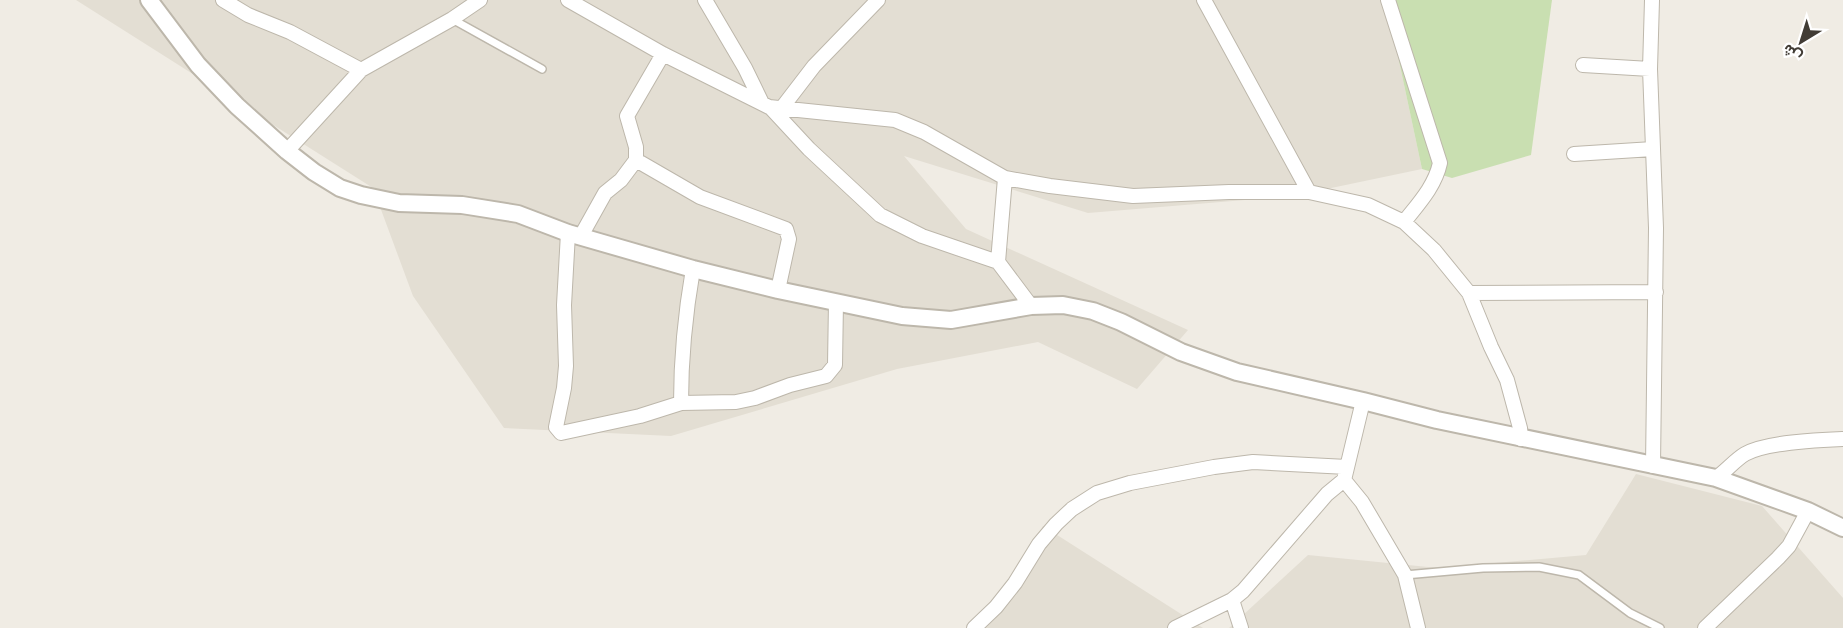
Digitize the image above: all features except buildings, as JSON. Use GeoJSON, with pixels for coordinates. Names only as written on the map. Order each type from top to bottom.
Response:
{"type":"FeatureCollection","features":[{"type":"Feature","properties":{"kind":"street"},"geometry":{"type":"LineString","coordinates":[[149,0],[198,65],[237,106],[287,151],[322,177],[340,188],[361,195],[399,203],[462,205],[518,214],[575,235],[693,269],[778,290],[902,316],[943,319],[983,315],[1031,306],[1063,305],[1093,311],[1121,322],[1181,352],[1237,372],[1521,439],[1716,478],[1808,511],[1843,528]]}},
{"type":"Feature","properties":{"kind":"street"},"geometry":{"type":"LineString","coordinates":[[223,0],[248,15],[290,32],[360,70]]}},
{"type":"Feature","properties":{"kind":"street"},"geometry":{"type":"LineString","coordinates":[[287,151],[360,70],[452,19],[480,0]]}},
{"type":"Feature","properties":{"kind":"street"},"geometry":{"type":"LineString","coordinates":[[568,0],[663,54],[771,106],[895,120],[924,132],[1005,178],[1133,196],[1229,192],[1309,192],[1368,206],[1404,222],[1434,250],[1470,293],[1491,347],[1507,380],[1521,439]]}},
{"type":"Feature","properties":{"kind":"street"},"geometry":{"type":"LineString","coordinates":[[705,0],[745,68],[771,106],[809,149],[880,215],[922,236],[998,262],[1031,306]]}},
{"type":"Feature","properties":{"kind":"street"},"geometry":{"type":"LineString","coordinates":[[771,106],[814,66],[878,0]]}},
{"type":"Feature","properties":{"kind":"street"},"geometry":{"type":"LineString","coordinates":[[1204,0],[1309,192]]}},
{"type":"Feature","properties":{"kind":"street"},"geometry":{"type":"LineString","coordinates":[[1388,0],[1440,163],[1437,177],[1430,190],[1404,222]]}},
{"type":"Feature","properties":{"kind":"street"},"geometry":{"type":"LineString","coordinates":[[1652,0],[1650,69],[1656,292],[1653,466]]}},
{"type":"Feature","properties":{"kind":"street"},"geometry":{"type":"LineString","coordinates":[[663,54],[627,116],[636,147],[636,160],[621,180],[605,193],[575,235],[564,305],[566,366],[557,431],[563,433],[580,430],[640,416],[681,403],[736,402],[755,399],[790,385],[826,376],[835,365],[836,302]]}},
{"type":"Feature","properties":{"kind":"street"},"geometry":{"type":"LineString","coordinates":[[1583,65],[1650,69]]}},
{"type":"Feature","properties":{"kind":"street"},"geometry":{"type":"LineString","coordinates":[[1574,154],[1653,150]]}},
{"type":"Feature","properties":{"kind":"street"},"geometry":{"type":"LineString","coordinates":[[636,160],[700,197],[781,225],[786,229],[789,232],[789,238],[778,290]]}},
{"type":"Feature","properties":{"kind":"street"},"geometry":{"type":"LineString","coordinates":[[998,262],[1005,178]]}},
{"type":"Feature","properties":{"kind":"street"},"geometry":{"type":"LineString","coordinates":[[681,403],[681,360],[685,315],[693,269]]}},
{"type":"Feature","properties":{"kind":"street"},"geometry":{"type":"LineString","coordinates":[[1470,293],[1656,292]]}},
{"type":"Feature","properties":{"kind":"street"},"geometry":{"type":"LineString","coordinates":[[1175,628],[1232,600],[1261,572],[1345,473],[1363,401]]}},
{"type":"Feature","properties":{"kind":"street"},"geometry":{"type":"LineString","coordinates":[[1716,478],[1745,454],[1755,450],[1779,445],[1843,439]]}},
{"type":"Feature","properties":{"kind":"street"},"geometry":{"type":"LineString","coordinates":[[974,628],[996,607],[1015,583],[1039,544],[1056,524],[1072,509],[1097,493],[1130,483],[1253,462],[1345,473]]}},
{"type":"Feature","properties":{"kind":"street"},"geometry":{"type":"LineString","coordinates":[[1345,473],[1405,575],[1418,628]]}},
{"type":"Feature","properties":{"kind":"street"},"geometry":{"type":"LineString","coordinates":[[1705,628],[1789,546],[1808,511]]}},
{"type":"Feature","properties":{"kind":"street"},"geometry":{"type":"LineString","coordinates":[[1232,600],[1241,628]]}},
{"type":"Feature","properties":{"kind":"lane"},"geometry":{"type":"LineString","coordinates":[[452,19],[542,69]]}},
{"type":"Feature","properties":{"kind":"lane"},"geometry":{"type":"LineString","coordinates":[[1405,575],[1517,567],[1539,567],[1579,574],[1630,613],[1660,628]]}},
{"type":"Feature","properties":{"kind":"shaded area"},"geometry":{"type":"Polygon","coordinates":[[[76,0],[1386,0],[1422,169],[1293,196],[1088,213],[904,156],[966,229],[1188,330],[1137,389],[1038,342],[897,369],[671,436],[504,428],[413,296],[373,188],[76,0]]]}},
{"type":"Feature","properties":{"kind":"shaded area"},"geometry":{"type":"Polygon","coordinates":[[[1636,474],[1762,506],[1843,598],[1843,628],[1229,628],[1308,555],[1438,568],[1586,555],[1636,474]]]}},
{"type":"Feature","properties":{"kind":"shaded area"},"geometry":{"type":"Polygon","coordinates":[[[1043,526],[1203,628],[983,628],[1043,526]]]}},
{"type":"Feature","properties":{"kind":"green space"},"geometry":{"type":"Polygon","coordinates":[[[1386,0],[1552,0],[1531,155],[1452,178],[1422,169],[1386,0]]]}}]}
